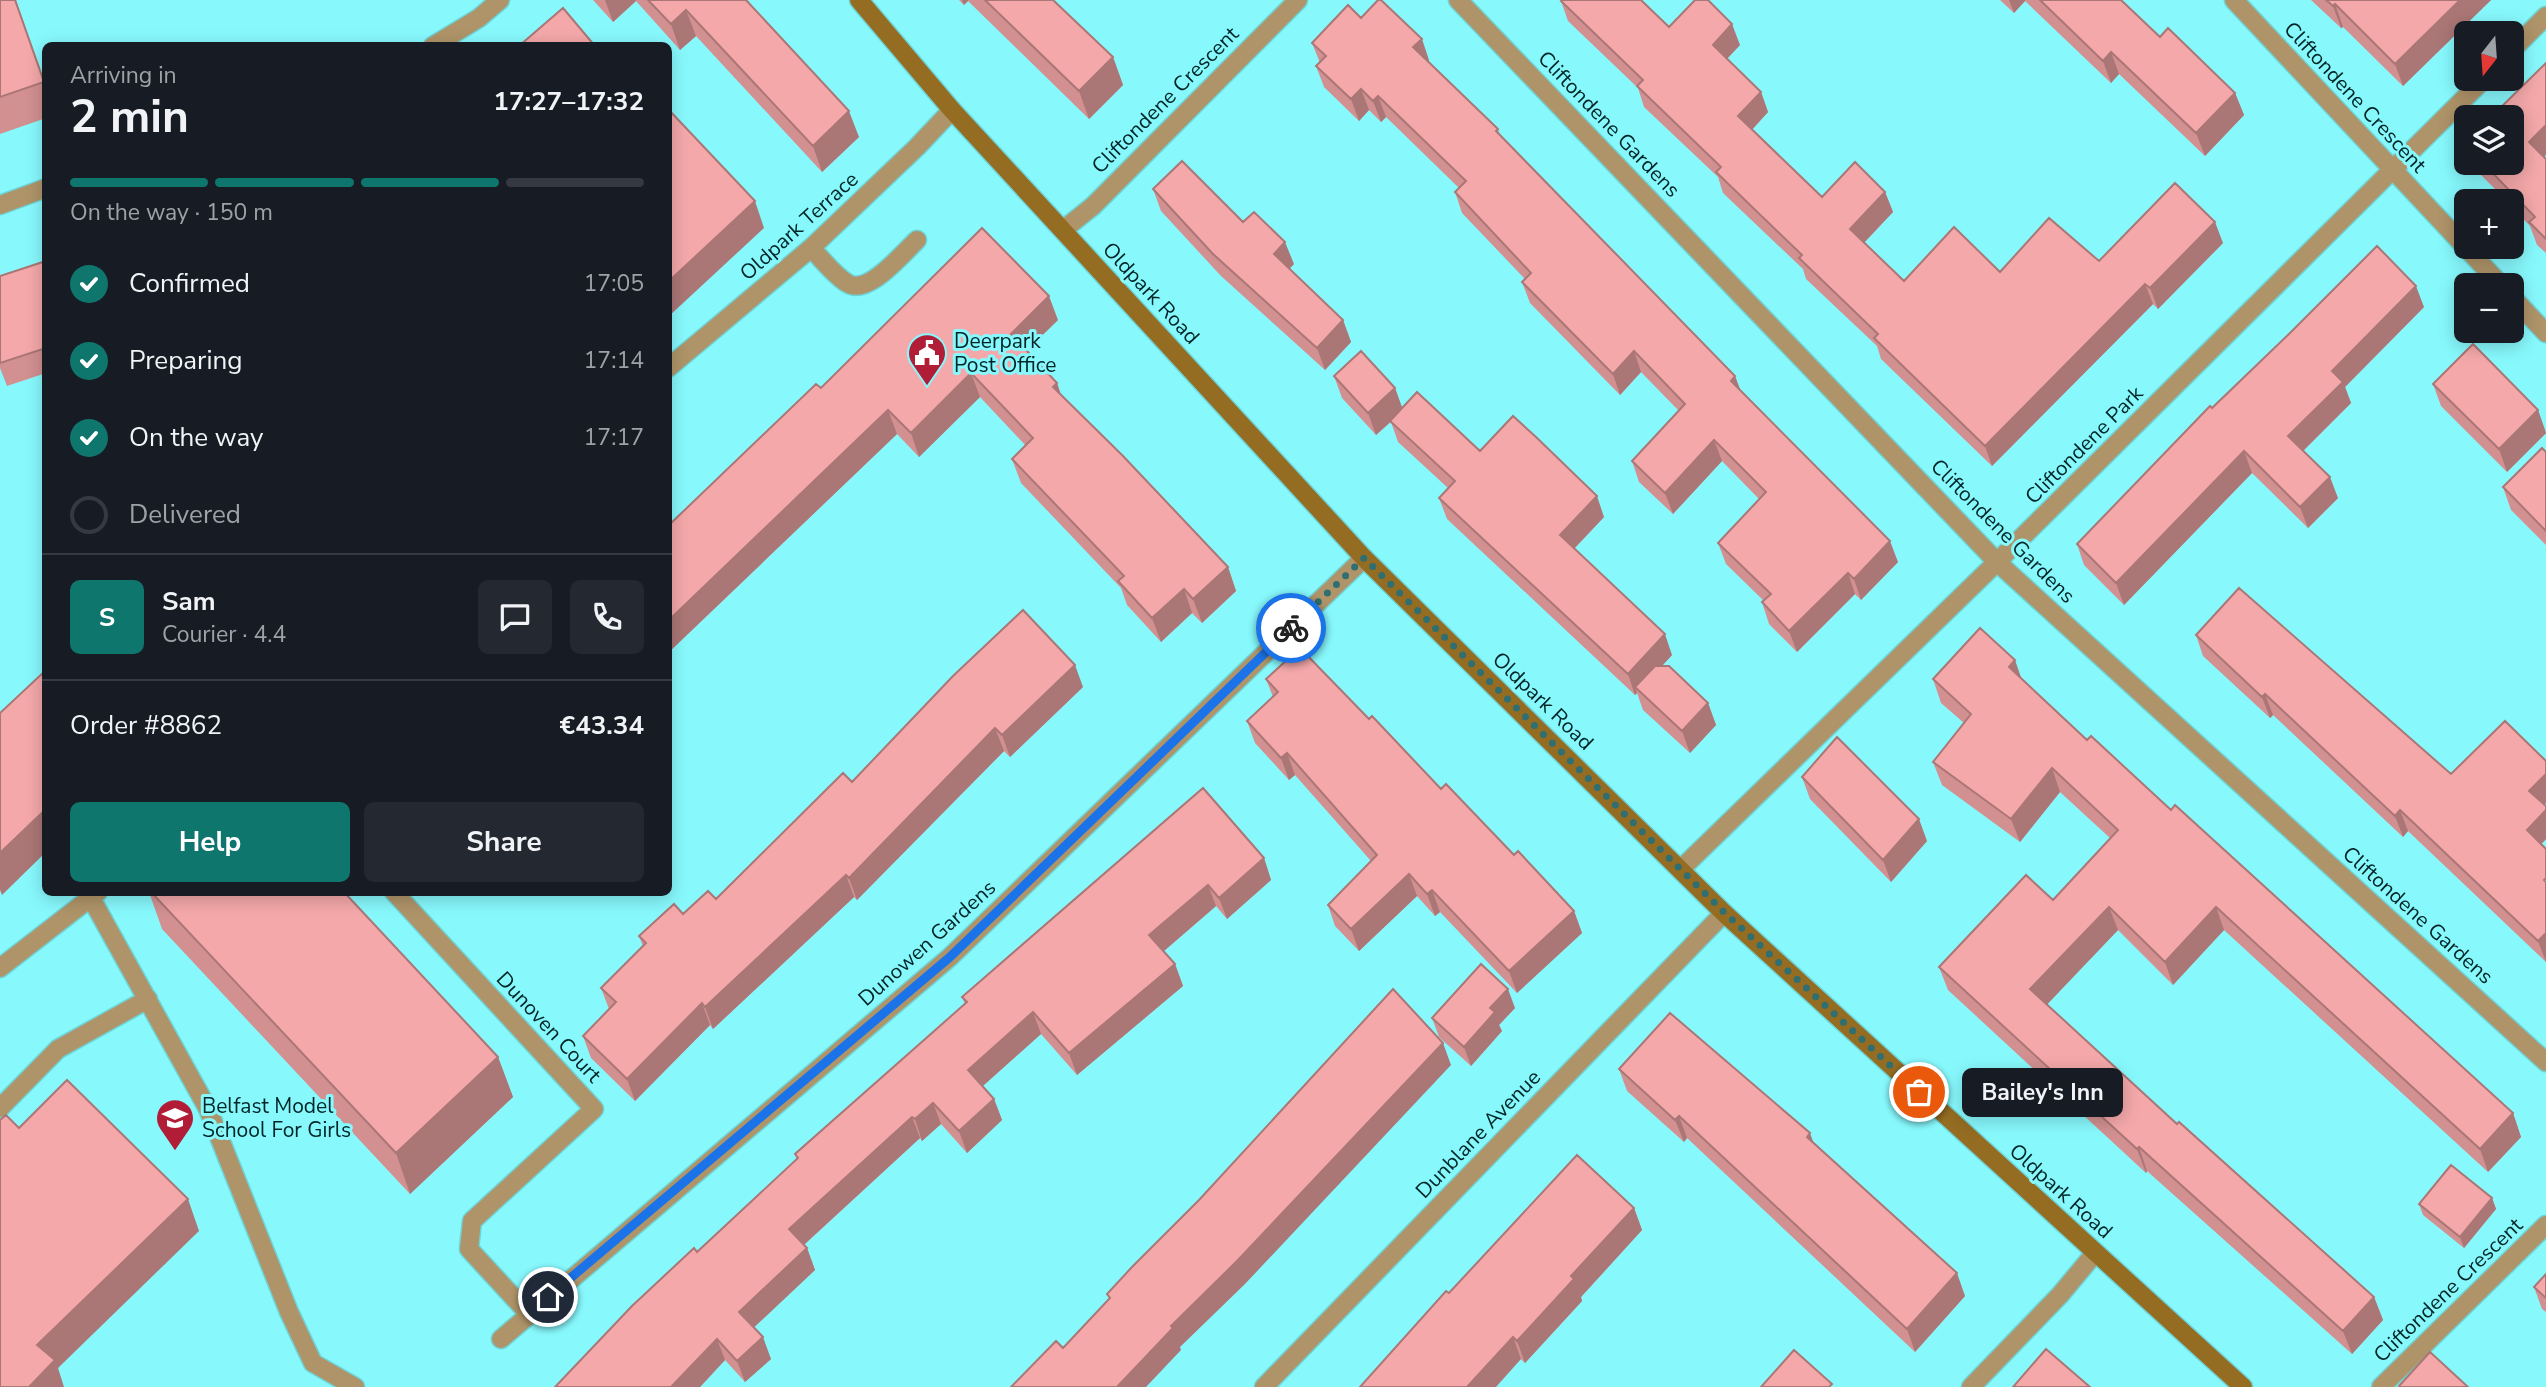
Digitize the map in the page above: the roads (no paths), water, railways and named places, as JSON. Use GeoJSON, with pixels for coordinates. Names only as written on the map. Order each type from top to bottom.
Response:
{"type":"FeatureCollection","features":[{"type":"Feature","properties":{"kind":"main road","name":"Oldpark Road"},"geometry":{"type":"LineString","coordinates":[[859,0],[952,110],[1364,558],[1724,912],[2243,1387]]}},
{"type":"Feature","properties":{"kind":"street"},"geometry":{"type":"LineString","coordinates":[[440,42],[479,18],[500,0]]}},
{"type":"Feature","properties":{"kind":"street","name":"Cliftondene Crescent"},"geometry":{"type":"LineString","coordinates":[[1063,230],[1093,206],[1297,0]]}},
{"type":"Feature","properties":{"kind":"street","name":"Cliftondene Gardens"},"geometry":{"type":"LineString","coordinates":[[1458,0],[1997,562],[2546,1062]]}},
{"type":"Feature","properties":{"kind":"street","name":"Cliftondene Crescent"},"geometry":{"type":"LineString","coordinates":[[2234,0],[2490,273]]}},
{"type":"Feature","properties":{"kind":"street"},"geometry":{"type":"LineString","coordinates":[[2524,38],[2546,16]]}},
{"type":"Feature","properties":{"kind":"street","name":"Cliftondene Park"},"geometry":{"type":"LineString","coordinates":[[1681,869],[2396,170],[2472,91]]}},
{"type":"Feature","properties":{"kind":"street","name":"Oldpark Terrace"},"geometry":{"type":"LineString","coordinates":[[672,365],[811,248],[918,147],[952,110]]}},
{"type":"Feature","properties":{"kind":"street"},"geometry":{"type":"LineString","coordinates":[[0,205],[42,189]]}},
{"type":"Feature","properties":{"kind":"street"},"geometry":{"type":"LineString","coordinates":[[811,248],[847,283],[858,288],[868,285],[917,240]]}},
{"type":"Feature","properties":{"kind":"street"},"geometry":{"type":"LineString","coordinates":[[2524,310],[2546,333]]}},
{"type":"Feature","properties":{"kind":"street","name":"Dunowen Gardens"},"geometry":{"type":"LineString","coordinates":[[501,1339],[528,1313],[950,957],[1364,558]]}},
{"type":"Feature","properties":{"kind":"street"},"geometry":{"type":"LineString","coordinates":[[0,968],[93,896]]}},
{"type":"Feature","properties":{"kind":"street"},"geometry":{"type":"LineString","coordinates":[[95,896],[208,1109],[289,1312],[313,1363],[355,1387]]}},
{"type":"Feature","properties":{"kind":"street","name":"Dunoven Court"},"geometry":{"type":"LineString","coordinates":[[398,896],[594,1109],[472,1221],[469,1249],[528,1313]]}},
{"type":"Feature","properties":{"kind":"street","name":"Dunblane Avenue"},"geometry":{"type":"LineString","coordinates":[[1264,1387],[1724,912]]}},
{"type":"Feature","properties":{"kind":"street"},"geometry":{"type":"LineString","coordinates":[[0,1108],[58,1049],[148,999]]}},
{"type":"Feature","properties":{"kind":"street","name":"Cliftondene Crescent"},"geometry":{"type":"LineString","coordinates":[[2381,1387],[2546,1225]]}},
{"type":"Feature","properties":{"kind":"street"},"geometry":{"type":"LineString","coordinates":[[1971,1387],[2095,1253]]}},
{"type":"Feature","properties":{"kind":"place","name":"Deerpark Post Office"},"geometry":{"type":"Point","coordinates":[927,387]}},
{"type":"Feature","properties":{"kind":"place","name":"Bailey's Inn"},"geometry":{"type":"Point","coordinates":[1919,1092]}},
{"type":"Feature","properties":{"kind":"place","name":"Belfast Model School For Girls"},"geometry":{"type":"Point","coordinates":[175,1152]}}]}
